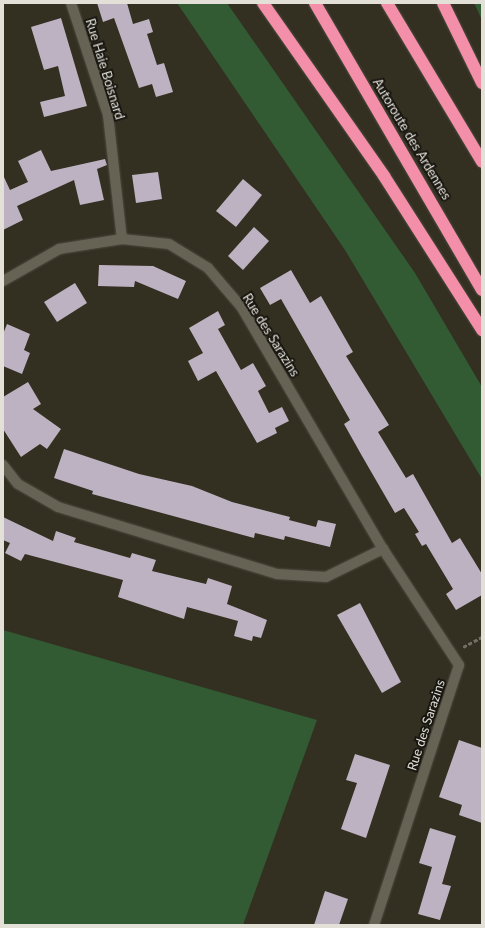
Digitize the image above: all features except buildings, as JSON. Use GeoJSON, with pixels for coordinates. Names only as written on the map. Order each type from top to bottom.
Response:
{"type":"FeatureCollection","features":[{"type":"Feature","properties":{"kind":"highway"},"geometry":{"type":"LineString","coordinates":[[263,3],[384,176],[482,330]]}},
{"type":"Feature","properties":{"kind":"highway","name":"Autoroute des Ardennes"},"geometry":{"type":"LineString","coordinates":[[315,3],[482,290]]}},
{"type":"Feature","properties":{"kind":"highway"},"geometry":{"type":"LineString","coordinates":[[387,3],[482,162]]}},
{"type":"Feature","properties":{"kind":"highway"},"geometry":{"type":"LineString","coordinates":[[443,3],[482,83]]}},
{"type":"Feature","properties":{"kind":"street","name":"Rue Haie Boisnard"},"geometry":{"type":"LineString","coordinates":[[72,3],[108,115],[122,239]]}},
{"type":"Feature","properties":{"kind":"street","name":"Rue des Sarazins"},"geometry":{"type":"LineString","coordinates":[[3,281],[59,250],[122,239],[169,244],[208,268],[242,308],[383,549],[459,665],[374,925]]}},
{"type":"Feature","properties":{"kind":"street"},"geometry":{"type":"LineString","coordinates":[[3,465],[18,484],[58,507],[277,574],[326,578],[383,549]]}},
{"type":"Feature","properties":{"kind":"path"},"geometry":{"type":"LineString","coordinates":[[451,654],[482,637]]}},
{"type":"Feature","properties":{"kind":"green space"},"geometry":{"type":"Polygon","coordinates":[[[177,3],[227,3],[415,273],[482,387],[482,479],[345,250],[177,3]]]}},
{"type":"Feature","properties":{"kind":"green space"},"geometry":{"type":"Polygon","coordinates":[[[474,3],[482,3],[482,20],[474,3]]]}},
{"type":"Feature","properties":{"kind":"green space"},"geometry":{"type":"Polygon","coordinates":[[[3,630],[317,720],[243,925],[3,925],[3,630]]]}}]}
